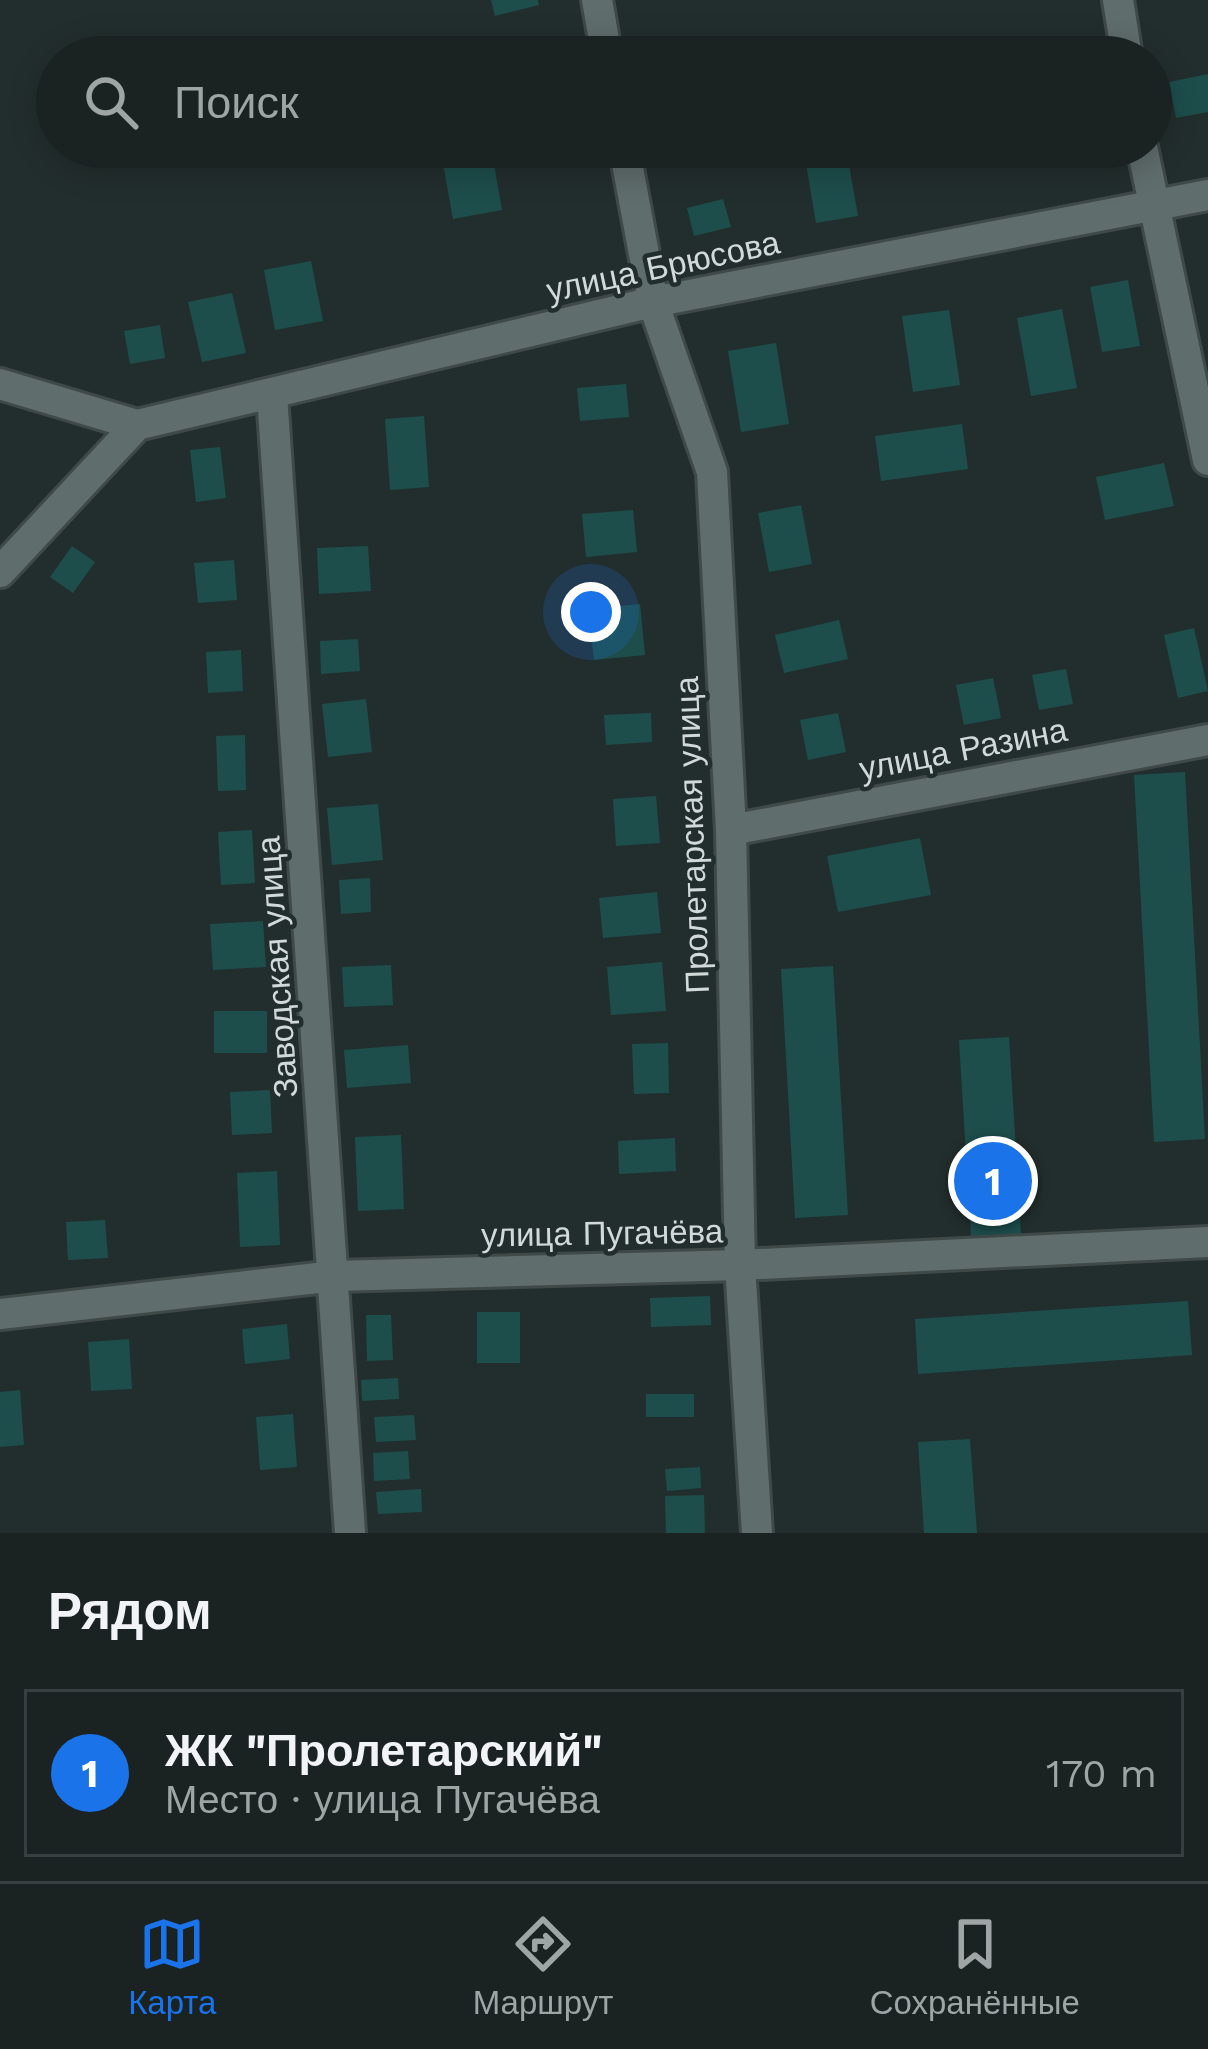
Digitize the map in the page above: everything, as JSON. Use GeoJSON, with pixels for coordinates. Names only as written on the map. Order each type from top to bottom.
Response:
{"type":"FeatureCollection","features":[{"type":"Feature","properties":{"kind":"street"},"geometry":{"type":"LineString","coordinates":[[597,0],[604,36]]}},
{"type":"Feature","properties":{"kind":"street"},"geometry":{"type":"LineString","coordinates":[[1118,0],[1124,36]]}},
{"type":"Feature","properties":{"kind":"street","name":"Пролетарская улица"},"geometry":{"type":"LineString","coordinates":[[628,168],[653,302],[712,472],[730,830],[740,1265],[757,1533]]}},
{"type":"Feature","properties":{"kind":"street"},"geometry":{"type":"LineString","coordinates":[[1146,168],[1208,460]]}},
{"type":"Feature","properties":{"kind":"street","name":"улица Брюсова"},"geometry":{"type":"LineString","coordinates":[[137,425],[653,302],[1208,195]]}},
{"type":"Feature","properties":{"kind":"street"},"geometry":{"type":"LineString","coordinates":[[0,384],[137,425],[0,572]]}},
{"type":"Feature","properties":{"kind":"street","name":"Заводская улица"},"geometry":{"type":"LineString","coordinates":[[272,395],[350,1533]]}},
{"type":"Feature","properties":{"kind":"street","name":"улица Разина"},"geometry":{"type":"LineString","coordinates":[[730,830],[1208,740]]}},
{"type":"Feature","properties":{"kind":"street","name":"улица Пугачёва"},"geometry":{"type":"LineString","coordinates":[[0,1314],[335,1276],[740,1265],[1208,1241]]}},
{"type":"Feature","properties":{"kind":"building"},"geometry":{"type":"Polygon","coordinates":[[[491,0],[538,0],[539,5],[495,16],[491,0]]]}},
{"type":"Feature","properties":{"kind":"building"},"geometry":{"type":"Polygon","coordinates":[[[1208,74],[1208,112],[1176,118],[1172,81],[1208,74]]]}},
{"type":"Feature","properties":{"kind":"building"},"geometry":{"type":"Polygon","coordinates":[[[444,168],[495,168],[502,210],[453,219],[444,168]]]}},
{"type":"Feature","properties":{"kind":"building"},"geometry":{"type":"Polygon","coordinates":[[[807,168],[850,168],[858,216],[816,223],[807,168]]]}},
{"type":"Feature","properties":{"kind":"building"},"geometry":{"type":"Polygon","coordinates":[[[723,199],[731,227],[694,236],[687,208],[723,199]]]}},
{"type":"Feature","properties":{"kind":"building"},"geometry":{"type":"Polygon","coordinates":[[[311,261],[323,321],[275,330],[264,270],[311,261]]]}},
{"type":"Feature","properties":{"kind":"building"},"geometry":{"type":"Polygon","coordinates":[[[1128,280],[1140,346],[1102,352],[1090,287],[1128,280]]]}},
{"type":"Feature","properties":{"kind":"building"},"geometry":{"type":"Polygon","coordinates":[[[232,293],[246,353],[202,362],[188,302],[232,293]]]}},
{"type":"Feature","properties":{"kind":"building"},"geometry":{"type":"Polygon","coordinates":[[[1062,309],[1077,388],[1031,396],[1017,318],[1062,309]]]}},
{"type":"Feature","properties":{"kind":"building"},"geometry":{"type":"Polygon","coordinates":[[[949,310],[960,385],[913,392],[902,316],[949,310]]]}},
{"type":"Feature","properties":{"kind":"building"},"geometry":{"type":"Polygon","coordinates":[[[160,325],[165,358],[130,364],[124,331],[160,325]]]}},
{"type":"Feature","properties":{"kind":"building"},"geometry":{"type":"Polygon","coordinates":[[[776,343],[789,424],[741,432],[728,351],[776,343]]]}},
{"type":"Feature","properties":{"kind":"building"},"geometry":{"type":"Polygon","coordinates":[[[626,384],[629,417],[580,421],[577,388],[626,384]]]}},
{"type":"Feature","properties":{"kind":"building"},"geometry":{"type":"Polygon","coordinates":[[[424,416],[429,487],[390,490],[385,419],[424,416]]]}},
{"type":"Feature","properties":{"kind":"building"},"geometry":{"type":"Polygon","coordinates":[[[962,424],[968,469],[881,481],[875,436],[962,424]]]}},
{"type":"Feature","properties":{"kind":"building"},"geometry":{"type":"Polygon","coordinates":[[[220,447],[226,498],[196,502],[190,450],[220,447]]]}},
{"type":"Feature","properties":{"kind":"building"},"geometry":{"type":"Polygon","coordinates":[[[1164,463],[1174,506],[1105,520],[1096,477],[1164,463]]]}},
{"type":"Feature","properties":{"kind":"building"},"geometry":{"type":"Polygon","coordinates":[[[801,505],[812,564],[769,572],[758,513],[801,505]]]}},
{"type":"Feature","properties":{"kind":"building"},"geometry":{"type":"Polygon","coordinates":[[[633,510],[637,552],[586,557],[582,514],[633,510]]]}},
{"type":"Feature","properties":{"kind":"building"},"geometry":{"type":"Polygon","coordinates":[[[72,546],[95,562],[73,593],[50,577],[72,546]]]}},
{"type":"Feature","properties":{"kind":"building"},"geometry":{"type":"Polygon","coordinates":[[[368,546],[371,591],[319,594],[317,548],[368,546]]]}},
{"type":"Feature","properties":{"kind":"building"},"geometry":{"type":"Polygon","coordinates":[[[234,560],[237,600],[198,603],[194,563],[234,560]]]}},
{"type":"Feature","properties":{"kind":"building"},"geometry":{"type":"Polygon","coordinates":[[[640,604],[645,655],[594,660],[588,609],[640,604]]]}},
{"type":"Feature","properties":{"kind":"building"},"geometry":{"type":"Polygon","coordinates":[[[839,620],[848,659],[784,673],[775,635],[839,620]]]}},
{"type":"Feature","properties":{"kind":"building"},"geometry":{"type":"Polygon","coordinates":[[[1194,628],[1208,691],[1178,698],[1164,635],[1194,628]]]}},
{"type":"Feature","properties":{"kind":"building"},"geometry":{"type":"Polygon","coordinates":[[[358,639],[360,671],[321,674],[320,641],[358,639]]]}},
{"type":"Feature","properties":{"kind":"building"},"geometry":{"type":"Polygon","coordinates":[[[241,650],[243,691],[208,693],[206,652],[241,650]]]}},
{"type":"Feature","properties":{"kind":"building"},"geometry":{"type":"Polygon","coordinates":[[[1066,669],[1073,704],[1039,710],[1032,675],[1066,669]]]}},
{"type":"Feature","properties":{"kind":"building"},"geometry":{"type":"Polygon","coordinates":[[[993,678],[1001,718],[964,725],[956,685],[993,678]]]}},
{"type":"Feature","properties":{"kind":"building"},"geometry":{"type":"Polygon","coordinates":[[[366,699],[372,752],[328,757],[322,704],[366,699]]]}},
{"type":"Feature","properties":{"kind":"building"},"geometry":{"type":"Polygon","coordinates":[[[651,713],[652,742],[606,745],[604,715],[651,713]]]}},
{"type":"Feature","properties":{"kind":"building"},"geometry":{"type":"Polygon","coordinates":[[[838,713],[846,752],[808,760],[800,720],[838,713]]]}},
{"type":"Feature","properties":{"kind":"building"},"geometry":{"type":"Polygon","coordinates":[[[245,735],[246,790],[218,791],[216,736],[245,735]]]}},
{"type":"Feature","properties":{"kind":"building"},"geometry":{"type":"Polygon","coordinates":[[[1185,772],[1205,1139],[1154,1142],[1134,775],[1185,772]]]}},
{"type":"Feature","properties":{"kind":"building"},"geometry":{"type":"Polygon","coordinates":[[[656,796],[660,843],[616,846],[613,799],[656,796]]]}},
{"type":"Feature","properties":{"kind":"building"},"geometry":{"type":"Polygon","coordinates":[[[378,804],[383,860],[332,865],[327,808],[378,804]]]}},
{"type":"Feature","properties":{"kind":"building"},"geometry":{"type":"Polygon","coordinates":[[[252,830],[255,883],[221,885],[218,832],[252,830]]]}},
{"type":"Feature","properties":{"kind":"building"},"geometry":{"type":"Polygon","coordinates":[[[920,838],[931,895],[838,912],[827,856],[920,838]]]}},
{"type":"Feature","properties":{"kind":"building"},"geometry":{"type":"Polygon","coordinates":[[[370,878],[371,912],[341,914],[339,880],[370,878]]]}},
{"type":"Feature","properties":{"kind":"building"},"geometry":{"type":"Polygon","coordinates":[[[657,892],[661,933],[603,938],[599,898],[657,892]]]}},
{"type":"Feature","properties":{"kind":"building"},"geometry":{"type":"Polygon","coordinates":[[[263,921],[266,967],[213,970],[210,924],[263,921]]]}},
{"type":"Feature","properties":{"kind":"building"},"geometry":{"type":"Polygon","coordinates":[[[662,962],[666,1011],[611,1015],[607,967],[662,962]]]}},
{"type":"Feature","properties":{"kind":"building"},"geometry":{"type":"Polygon","coordinates":[[[391,965],[393,1005],[344,1007],[342,967],[391,965]]]}},
{"type":"Feature","properties":{"kind":"building"},"geometry":{"type":"Polygon","coordinates":[[[833,966],[848,1215],[795,1218],[781,969],[833,966]]]}},
{"type":"Feature","properties":{"kind":"building"},"geometry":{"type":"Polygon","coordinates":[[[214,1011],[267,1011],[267,1053],[214,1053],[214,1011]]]}},
{"type":"Feature","properties":{"kind":"building"},"geometry":{"type":"Polygon","coordinates":[[[1009,1037],[1022,1250],[972,1253],[959,1040],[1009,1037]]]}},
{"type":"Feature","properties":{"kind":"building"},"geometry":{"type":"Polygon","coordinates":[[[668,1043],[669,1093],[634,1094],[632,1044],[668,1043]]]}},
{"type":"Feature","properties":{"kind":"building"},"geometry":{"type":"Polygon","coordinates":[[[408,1045],[411,1083],[347,1088],[344,1050],[408,1045]]]}},
{"type":"Feature","properties":{"kind":"building"},"geometry":{"type":"Polygon","coordinates":[[[270,1090],[272,1133],[232,1135],[230,1092],[270,1090]]]}},
{"type":"Feature","properties":{"kind":"building"},"geometry":{"type":"Polygon","coordinates":[[[401,1135],[404,1209],[358,1211],[355,1137],[401,1135]]]}},
{"type":"Feature","properties":{"kind":"building"},"geometry":{"type":"Polygon","coordinates":[[[675,1138],[676,1171],[619,1174],[618,1141],[675,1138]]]}},
{"type":"Feature","properties":{"kind":"building"},"geometry":{"type":"Polygon","coordinates":[[[277,1171],[280,1245],[240,1247],[237,1173],[277,1171]]]}},
{"type":"Feature","properties":{"kind":"building"},"geometry":{"type":"Polygon","coordinates":[[[105,1220],[108,1258],[68,1260],[66,1222],[105,1220]]]}},
{"type":"Feature","properties":{"kind":"building"},"geometry":{"type":"Polygon","coordinates":[[[710,1296],[711,1325],[651,1327],[650,1298],[710,1296]]]}},
{"type":"Feature","properties":{"kind":"building"},"geometry":{"type":"Polygon","coordinates":[[[1188,1301],[1192,1355],[918,1374],[915,1319],[1188,1301]]]}},
{"type":"Feature","properties":{"kind":"building"},"geometry":{"type":"Polygon","coordinates":[[[477,1312],[520,1312],[520,1363],[477,1363],[477,1312]]]}},
{"type":"Feature","properties":{"kind":"building"},"geometry":{"type":"Polygon","coordinates":[[[366,1315],[391,1315],[393,1360],[367,1361],[366,1315]]]}},
{"type":"Feature","properties":{"kind":"building"},"geometry":{"type":"Polygon","coordinates":[[[287,1324],[290,1359],[245,1364],[242,1329],[287,1324]]]}},
{"type":"Feature","properties":{"kind":"building"},"geometry":{"type":"Polygon","coordinates":[[[129,1339],[132,1389],[91,1391],[88,1342],[129,1339]]]}},
{"type":"Feature","properties":{"kind":"building"},"geometry":{"type":"Polygon","coordinates":[[[398,1378],[399,1399],[362,1401],[361,1380],[398,1378]]]}},
{"type":"Feature","properties":{"kind":"building"},"geometry":{"type":"Polygon","coordinates":[[[20,1390],[24,1445],[0,1447],[0,1392],[20,1390]]]}},
{"type":"Feature","properties":{"kind":"building"},"geometry":{"type":"Polygon","coordinates":[[[646,1394],[694,1394],[694,1417],[646,1417],[646,1394]]]}},
{"type":"Feature","properties":{"kind":"building"},"geometry":{"type":"Polygon","coordinates":[[[293,1414],[297,1467],[260,1470],[256,1417],[293,1414]]]}},
{"type":"Feature","properties":{"kind":"building"},"geometry":{"type":"Polygon","coordinates":[[[414,1415],[416,1440],[376,1442],[374,1417],[414,1415]]]}},
{"type":"Feature","properties":{"kind":"building"},"geometry":{"type":"Polygon","coordinates":[[[970,1439],[977,1533],[924,1533],[918,1442],[970,1439]]]}},
{"type":"Feature","properties":{"kind":"building"},"geometry":{"type":"Polygon","coordinates":[[[408,1451],[410,1479],[374,1481],[373,1453],[408,1451]]]}},
{"type":"Feature","properties":{"kind":"building"},"geometry":{"type":"Polygon","coordinates":[[[700,1467],[701,1488],[667,1491],[665,1469],[700,1467]]]}},
{"type":"Feature","properties":{"kind":"building"},"geometry":{"type":"Polygon","coordinates":[[[421,1489],[422,1512],[378,1514],[376,1492],[421,1489]]]}},
{"type":"Feature","properties":{"kind":"building"},"geometry":{"type":"Polygon","coordinates":[[[704,1495],[705,1533],[666,1533],[665,1496],[704,1495]]]}},
{"type":"Feature","properties":{"kind":"place","name":"ЖК \"Пролетарский\""},"geometry":{"type":"Point","coordinates":[993,1181]}}]}
